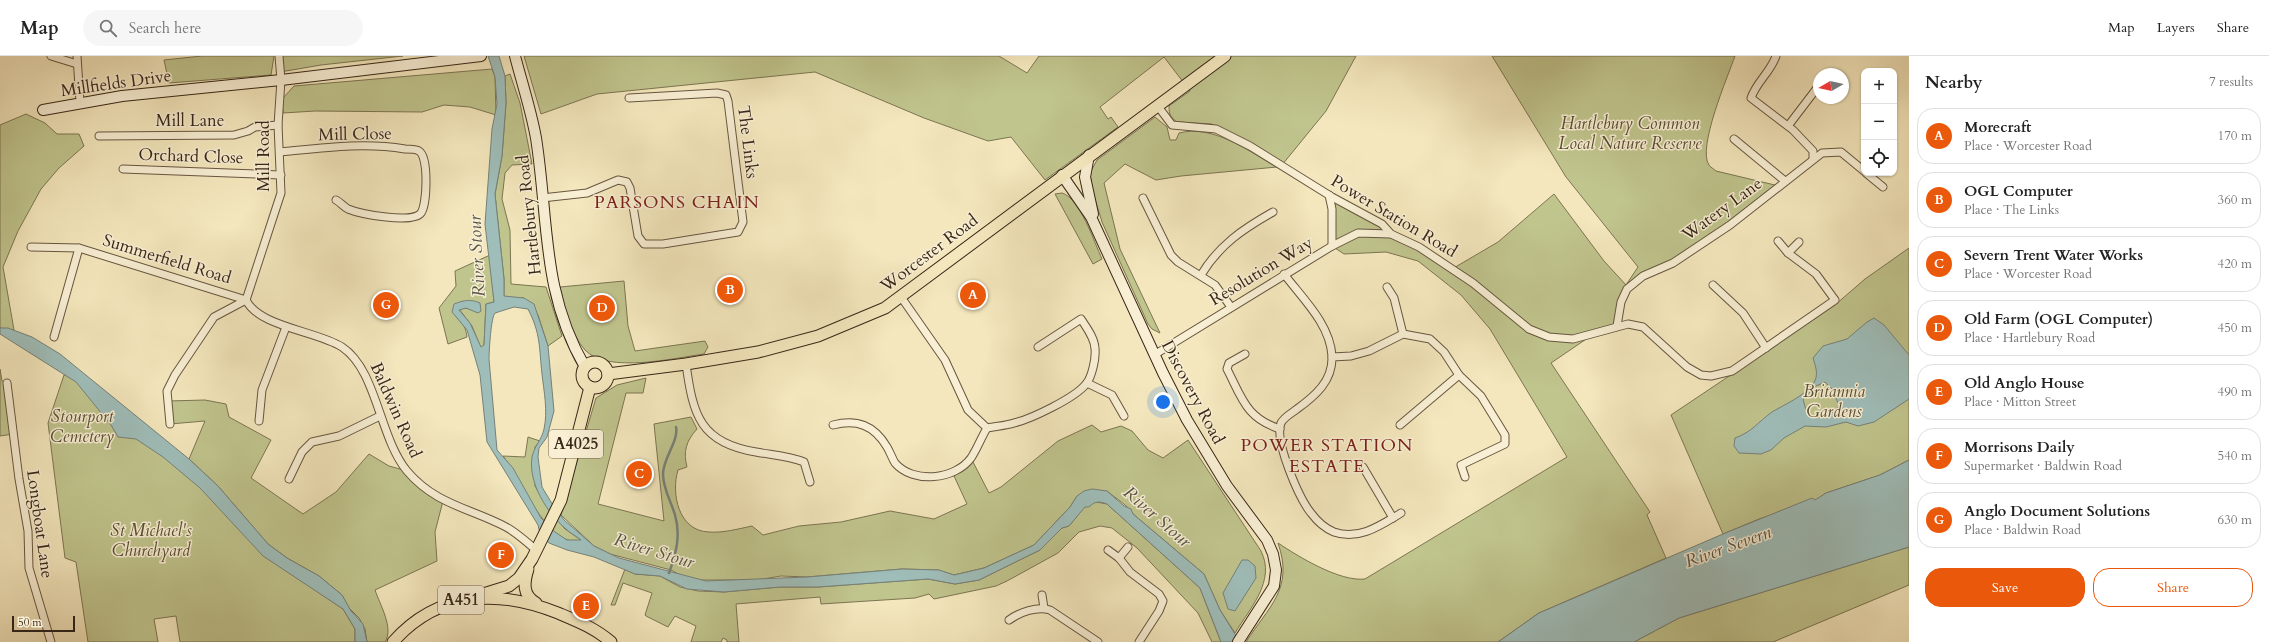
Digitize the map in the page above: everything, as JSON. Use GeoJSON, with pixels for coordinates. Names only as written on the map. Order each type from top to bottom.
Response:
{"type":"FeatureCollection","features":[{"type":"Feature","properties":{"kind":"main road","name":"Worcester Road"},"geometry":{"type":"LineString","coordinates":[[608,374],[686,364],[758,352],[818,336],[871,315],[901,297],[1065,172],[1225,56]]}},
{"type":"Feature","properties":{"kind":"main road"},"geometry":{"type":"LineString","coordinates":[[591,363],[600,364],[605,368],[608,374],[602,385],[596,388],[590,387],[583,380],[585,367],[591,363]]}},
{"type":"Feature","properties":{"kind":"main road","name":"A4025"},"geometry":{"type":"LineString","coordinates":[[541,606],[529,599],[525,588],[526,578],[536,551],[560,500],[590,387]]}},
{"type":"Feature","properties":{"kind":"main road"},"geometry":{"type":"LineString","coordinates":[[467,599],[509,586],[519,578],[536,551]]}},
{"type":"Feature","properties":{"kind":"main road","name":"A451"},"geometry":{"type":"LineString","coordinates":[[393,642],[406,629],[426,614],[445,606],[467,599],[505,598],[541,606],[587,625],[611,642]]}},
{"type":"Feature","properties":{"kind":"street"},"geometry":{"type":"LineString","coordinates":[[51,56],[77,64]]}},
{"type":"Feature","properties":{"kind":"street"},"geometry":{"type":"LineString","coordinates":[[77,56],[80,102]]}},
{"type":"Feature","properties":{"kind":"street","name":"Mill Road"},"geometry":{"type":"LineString","coordinates":[[246,300],[281,193],[278,125],[281,80],[279,56]]}},
{"type":"Feature","properties":{"kind":"street","name":"Millfields Drive"},"geometry":{"type":"LineString","coordinates":[[43,110],[80,102],[480,56]]}},
{"type":"Feature","properties":{"kind":"street","name":"Hartlebury Road"},"geometry":{"type":"LineString","coordinates":[[515,56],[536,137],[549,266],[555,295],[567,332],[585,367]]}},
{"type":"Feature","properties":{"kind":"street"},"geometry":{"type":"LineString","coordinates":[[1776,56],[1772,68],[1755,88],[1751,98],[1788,126],[1813,151],[1813,158]]}},
{"type":"Feature","properties":{"kind":"street","name":"The Links"},"geometry":{"type":"LineString","coordinates":[[542,198],[587,193],[609,182],[622,180],[627,182],[630,188],[638,236],[644,244],[663,244],[738,232],[743,222],[728,100],[726,95],[718,92],[630,98]]}},
{"type":"Feature","properties":{"kind":"street"},"geometry":{"type":"LineString","coordinates":[[1788,126],[1813,93]]}},
{"type":"Feature","properties":{"kind":"street","name":"Power Station Road"},"geometry":{"type":"LineString","coordinates":[[1157,105],[1172,125],[1216,129],[1250,146],[1329,195],[1382,224],[1391,234],[1420,247],[1468,280],[1529,329],[1549,337],[1568,339],[1617,326]]}},
{"type":"Feature","properties":{"kind":"street","name":"Mill Lane"},"geometry":{"type":"LineString","coordinates":[[99,136],[234,135],[248,131],[255,127],[278,125]]}},
{"type":"Feature","properties":{"kind":"street"},"geometry":{"type":"LineString","coordinates":[[1734,139],[1785,181]]}},
{"type":"Feature","properties":{"kind":"street","name":"Mill Close"},"geometry":{"type":"LineString","coordinates":[[280,152],[381,145],[419,151],[424,157],[426,169],[424,201],[421,212],[415,218],[401,219],[348,209],[336,200]]}},
{"type":"Feature","properties":{"kind":"street","name":"Watery Lane"},"geometry":{"type":"LineString","coordinates":[[1617,326],[1621,302],[1628,289],[1643,276],[1673,263],[1730,225],[1822,152],[1841,152],[1861,169]]}},
{"type":"Feature","properties":{"kind":"street","name":"Discovery Road"},"geometry":{"type":"LineString","coordinates":[[1089,155],[1085,171],[1086,187],[1100,233]]}},
{"type":"Feature","properties":{"kind":"street","name":"Orchard Close"},"geometry":{"type":"LineString","coordinates":[[123,169],[281,175]]}},
{"type":"Feature","properties":{"kind":"street"},"geometry":{"type":"LineString","coordinates":[[1065,172],[1078,174],[1086,187]]}},
{"type":"Feature","properties":{"kind":"street","name":"Discovery Road"},"geometry":{"type":"LineString","coordinates":[[1065,172],[1100,233],[1154,355],[1200,442],[1227,486],[1267,540],[1273,554],[1276,570],[1274,586],[1238,642]]}},
{"type":"Feature","properties":{"kind":"street","name":"Watery Lane"},"geometry":{"type":"LineString","coordinates":[[1870,176],[1883,187]]}},
{"type":"Feature","properties":{"kind":"street"},"geometry":{"type":"LineString","coordinates":[[1329,195],[1332,209],[1332,246]]}},
{"type":"Feature","properties":{"kind":"street"},"geometry":{"type":"LineString","coordinates":[[1143,198],[1171,254],[1178,262],[1201,275],[1214,285],[1231,307]]}},
{"type":"Feature","properties":{"kind":"street"},"geometry":{"type":"LineString","coordinates":[[1201,275],[1215,254],[1231,238],[1272,212]]}},
{"type":"Feature","properties":{"kind":"street","name":"Resolution Way"},"geometry":{"type":"LineString","coordinates":[[1154,355],[1332,246],[1358,234],[1391,234]]}},
{"type":"Feature","properties":{"kind":"street"},"geometry":{"type":"LineString","coordinates":[[1617,326],[1628,324],[1643,327],[1687,367],[1701,375],[1711,376],[1732,371],[1835,300],[1816,274],[1788,253],[1778,241]]}},
{"type":"Feature","properties":{"kind":"street"},"geometry":{"type":"LineString","coordinates":[[1788,253],[1799,242]]}},
{"type":"Feature","properties":{"kind":"street","name":"Summerfield Road"},"geometry":{"type":"LineString","coordinates":[[31,247],[79,248],[246,300]]}},
{"type":"Feature","properties":{"kind":"street","name":"Summerfield Road"},"geometry":{"type":"LineString","coordinates":[[54,337],[79,248]]}},
{"type":"Feature","properties":{"kind":"street"},"geometry":{"type":"LineString","coordinates":[[1284,274],[1323,325],[1330,344],[1332,357],[1331,371],[1322,388],[1282,421],[1280,429],[1280,442],[1284,459],[1310,512],[1322,525],[1334,532],[1348,534],[1365,532],[1401,513]]}},
{"type":"Feature","properties":{"kind":"street"},"geometry":{"type":"LineString","coordinates":[[1713,285],[1743,313],[1766,348]]}},
{"type":"Feature","properties":{"kind":"street"},"geometry":{"type":"LineString","coordinates":[[1387,287],[1394,298],[1404,334]]}},
{"type":"Feature","properties":{"kind":"street"},"geometry":{"type":"LineString","coordinates":[[901,297],[945,360],[968,410],[987,428]]}},
{"type":"Feature","properties":{"kind":"street"},"geometry":{"type":"LineString","coordinates":[[170,424],[167,391],[175,374],[214,317],[246,300]]}},
{"type":"Feature","properties":{"kind":"street","name":"Baldwin Road"},"geometry":{"type":"LineString","coordinates":[[246,300],[249,306],[255,311],[286,327],[329,340],[342,346],[355,358],[365,376],[399,460],[418,483],[443,501],[506,527],[536,551]]}},
{"type":"Feature","properties":{"kind":"street"},"geometry":{"type":"LineString","coordinates":[[987,428],[1015,423],[1029,417],[1079,391],[1087,383],[1096,349],[1091,334],[1081,319],[1038,346]]}},
{"type":"Feature","properties":{"kind":"street"},"geometry":{"type":"LineString","coordinates":[[259,421],[262,390],[286,327]]}},
{"type":"Feature","properties":{"kind":"street"},"geometry":{"type":"LineString","coordinates":[[1332,357],[1351,356],[1369,351],[1404,334],[1430,339],[1444,352],[1459,375],[1481,396],[1505,435],[1505,444],[1461,466],[1465,477]]}},
{"type":"Feature","properties":{"kind":"street"},"geometry":{"type":"LineString","coordinates":[[1245,354],[1228,363],[1227,369],[1255,418],[1265,424],[1280,429]]}},
{"type":"Feature","properties":{"kind":"street"},"geometry":{"type":"LineString","coordinates":[[686,364],[691,396],[698,416],[716,438],[736,448],[794,458],[804,462],[810,482]]}},
{"type":"Feature","properties":{"kind":"street"},"geometry":{"type":"LineString","coordinates":[[1400,425],[1459,375]]}},
{"type":"Feature","properties":{"kind":"street","name":"Longboat Lane"},"geometry":{"type":"LineString","coordinates":[[7,383],[19,479],[28,531],[29,568],[51,642]]}},
{"type":"Feature","properties":{"kind":"street"},"geometry":{"type":"LineString","coordinates":[[1087,383],[1112,395],[1124,416]]}},
{"type":"Feature","properties":{"kind":"street"},"geometry":{"type":"LineString","coordinates":[[289,479],[302,452],[312,442],[339,436],[380,416]]}},
{"type":"Feature","properties":{"kind":"street"},"geometry":{"type":"LineString","coordinates":[[833,425],[849,421],[866,426],[879,435],[895,463],[908,474],[924,476],[943,476],[963,466],[970,458],[987,428]]}},
{"type":"Feature","properties":{"kind":"street"},"geometry":{"type":"LineString","coordinates":[[1363,467],[1393,518]]}},
{"type":"Feature","properties":{"kind":"street"},"geometry":{"type":"LineString","coordinates":[[1119,558],[1128,547]]}},
{"type":"Feature","properties":{"kind":"street"},"geometry":{"type":"LineString","coordinates":[[1108,550],[1119,558],[1130,572],[1159,594],[1163,601],[1159,611],[1139,642]]}},
{"type":"Feature","properties":{"kind":"street"},"geometry":{"type":"LineString","coordinates":[[1042,595],[1044,608]]}},
{"type":"Feature","properties":{"kind":"street"},"geometry":{"type":"LineString","coordinates":[[1009,620],[1017,615],[1044,608],[1050,610],[1098,642]]}},
{"type":"Feature","properties":{"kind":"green space"},"geometry":{"type":"Polygon","coordinates":[[[202,56],[274,56],[271,75],[169,83],[164,60],[202,56]]]}},
{"type":"Feature","properties":{"kind":"green space"},"geometry":{"type":"Polygon","coordinates":[[[282,56],[403,56],[321,65],[280,72],[282,56]]]}},
{"type":"Feature","properties":{"kind":"green space"},"geometry":{"type":"Polygon","coordinates":[[[524,56],[999,56],[1027,73],[1039,56],[1356,56],[1326,111],[1282,165],[1216,129],[1212,124],[1177,122],[1173,119],[1171,117],[1169,106],[1190,91],[1164,57],[1100,107],[1108,119],[1111,117],[1118,127],[1045,180],[1011,137],[988,141],[924,118],[815,72],[597,94],[541,114],[524,56]]]}},
{"type":"Feature","properties":{"kind":"green space","name":"Hartlebury Common Local Nature Reserve"},"geometry":{"type":"Polygon","coordinates":[[[1492,56],[1735,56],[1710,128],[1706,156],[1709,165],[1716,171],[1779,186],[1737,220],[1627,289],[1617,326],[1598,331],[1551,363],[1650,512],[1647,515],[1666,558],[1539,613],[1498,642],[1246,642],[1277,596],[1281,585],[1283,573],[1282,559],[1278,543],[1297,555],[1332,573],[1355,579],[1365,579],[1567,457],[1490,329],[1461,295],[1418,261],[1386,252],[1344,254],[1332,246],[1329,195],[1452,269],[1498,242],[1554,194],[1604,261],[1626,285],[1638,267],[1566,177],[1492,56]]]}},
{"type":"Feature","properties":{"kind":"green space"},"geometry":{"type":"Polygon","coordinates":[[[492,69],[495,77],[496,115],[470,107],[444,105],[422,112],[315,111],[283,113],[283,109],[279,109],[283,103],[283,98],[294,86],[492,69]]]}},
{"type":"Feature","properties":{"kind":"green space"},"geometry":{"type":"Polygon","coordinates":[[[510,74],[520,103],[532,164],[512,165],[505,173],[502,199],[510,230],[511,284],[546,287],[562,336],[548,346],[538,315],[524,298],[504,297],[504,279],[495,194],[502,156],[506,103],[505,76],[510,74]]]}},
{"type":"Feature","properties":{"kind":"green space"},"geometry":{"type":"Polygon","coordinates":[[[26,114],[45,123],[57,134],[79,134],[84,146],[59,168],[41,189],[18,231],[3,267],[14,330],[0,328],[0,125],[26,114]]]}},
{"type":"Feature","properties":{"kind":"green space"},"geometry":{"type":"Polygon","coordinates":[[[1155,117],[1167,127],[1170,140],[1176,140],[1179,133],[1192,131],[1205,132],[1230,141],[1277,167],[1181,176],[1156,180],[1125,164],[1104,183],[1120,249],[1160,333],[1152,329],[1148,324],[1102,222],[1092,189],[1090,173],[1097,160],[1155,117]]]}},
{"type":"Feature","properties":{"kind":"green space"},"geometry":{"type":"Polygon","coordinates":[[[1062,193],[1075,203],[1091,232],[1102,259],[1093,264],[1055,194],[1062,193]]]}},
{"type":"Feature","properties":{"kind":"green space","name":"Britannia Gardens"},"geometry":{"type":"Polygon","coordinates":[[[1909,248],[1909,460],[1880,475],[1826,493],[1815,501],[1759,519],[1723,534],[1671,415],[1835,305],[1865,279],[1909,248]]]}},
{"type":"Feature","properties":{"kind":"green space"},"geometry":{"type":"Polygon","coordinates":[[[490,255],[494,302],[486,304],[484,345],[481,348],[472,326],[459,309],[456,317],[464,326],[467,337],[448,344],[439,308],[456,286],[455,271],[490,255]],[[462,301],[459,309],[466,308],[472,310],[462,301]]]}},
{"type":"Feature","properties":{"kind":"green space"},"geometry":{"type":"Polygon","coordinates":[[[624,281],[628,326],[635,351],[705,341],[708,347],[704,354],[659,361],[625,363],[595,357],[585,350],[575,336],[566,312],[560,287],[624,281]]]}},
{"type":"Feature","properties":{"kind":"green space"},"geometry":{"type":"Polygon","coordinates":[[[0,369],[2,381],[7,383],[13,434],[0,436],[0,369]]]}},
{"type":"Feature","properties":{"kind":"green space","name":"St Michael's Churchyard"},"geometry":{"type":"Polygon","coordinates":[[[64,375],[83,381],[158,443],[258,543],[324,596],[343,609],[355,629],[355,642],[180,642],[176,616],[154,619],[158,642],[88,642],[76,562],[65,558],[48,423],[64,375]]]}},
{"type":"Feature","properties":{"kind":"green space"},"geometry":{"type":"Polygon","coordinates":[[[646,378],[643,393],[626,393],[598,504],[664,521],[654,424],[691,417],[697,429],[690,438],[686,447],[685,456],[687,467],[678,470],[676,479],[679,509],[684,518],[690,525],[698,530],[720,532],[752,526],[763,535],[799,526],[841,522],[890,511],[934,519],[967,504],[954,476],[973,462],[989,493],[1001,487],[1058,441],[1092,425],[1101,432],[1121,426],[1132,431],[1148,450],[1163,458],[1188,440],[1261,551],[1265,562],[1263,584],[1254,604],[1235,633],[1220,610],[1204,574],[1107,491],[1077,496],[1070,507],[1034,545],[984,568],[954,575],[938,570],[902,569],[807,577],[781,576],[757,580],[698,580],[682,576],[671,570],[610,554],[594,546],[561,515],[596,398],[617,385],[646,378]]]}},
{"type":"Feature","properties":{"kind":"green space"},"geometry":{"type":"Polygon","coordinates":[[[205,400],[226,404],[229,417],[271,440],[251,478],[303,514],[336,492],[369,454],[389,466],[407,471],[443,501],[435,532],[437,561],[375,590],[387,623],[388,630],[385,642],[367,642],[365,629],[359,618],[348,607],[342,595],[319,576],[287,558],[268,544],[218,486],[189,459],[205,421],[170,424],[168,401],[205,400]]]}},
{"type":"Feature","properties":{"kind":"green space"},"geometry":{"type":"Polygon","coordinates":[[[528,437],[540,441],[535,447],[535,486],[546,505],[565,529],[581,540],[569,540],[558,534],[546,524],[503,456],[525,457],[528,437]]]}},
{"type":"Feature","properties":{"kind":"green space"},"geometry":{"type":"Polygon","coordinates":[[[1096,502],[1107,504],[1200,588],[1221,642],[1212,642],[1198,613],[1137,548],[1112,528],[1100,526],[1079,532],[1058,553],[996,586],[934,599],[929,594],[915,598],[821,604],[820,597],[736,604],[739,642],[727,642],[727,640],[723,638],[721,642],[691,642],[696,626],[675,616],[668,627],[646,616],[645,615],[652,593],[623,583],[615,605],[611,605],[625,569],[635,574],[660,576],[680,587],[698,591],[724,592],[780,587],[818,587],[928,579],[955,584],[979,580],[1040,550],[1062,528],[1069,526],[1085,506],[1096,502]]]}},
{"type":"Feature","properties":{"kind":"green space"},"geometry":{"type":"Polygon","coordinates":[[[1909,547],[1909,585],[1773,642],[1634,642],[1679,618],[1909,547]]]}},
{"type":"Feature","properties":{"kind":"water"},"geometry":{"type":"Polygon","coordinates":[[[488,56],[499,56],[505,76],[506,103],[502,156],[495,194],[504,279],[504,296],[524,298],[534,304],[548,346],[554,411],[547,437],[539,448],[538,457],[542,487],[564,520],[594,546],[619,558],[706,581],[807,577],[902,569],[939,570],[954,575],[984,568],[1034,545],[1070,507],[1077,496],[1084,491],[1092,489],[1107,491],[1124,506],[1131,509],[1133,514],[1204,574],[1220,610],[1240,642],[1221,642],[1200,588],[1107,504],[1102,502],[1097,502],[1089,507],[1085,507],[1069,526],[1062,528],[1040,550],[979,580],[955,584],[928,579],[818,587],[780,587],[724,592],[687,589],[660,576],[635,574],[594,557],[567,550],[549,543],[540,534],[538,525],[487,442],[480,375],[467,330],[452,312],[454,304],[464,301],[480,303],[481,311],[478,313],[466,308],[459,310],[470,323],[481,347],[484,345],[486,304],[494,302],[485,224],[492,129],[497,104],[495,77],[488,56]],[[514,307],[495,313],[492,321],[489,359],[497,450],[513,468],[541,518],[555,532],[567,540],[581,540],[552,515],[540,497],[533,477],[532,457],[543,433],[546,408],[539,341],[528,309],[514,307]]]}},
{"type":"Feature","properties":{"kind":"water"},"geometry":{"type":"Polygon","coordinates":[[[1874,318],[1884,325],[1909,355],[1909,399],[1874,422],[1858,426],[1846,422],[1826,427],[1805,426],[1784,438],[1771,450],[1761,454],[1739,453],[1734,446],[1735,438],[1750,430],[1772,412],[1809,389],[1813,384],[1816,378],[1816,368],[1813,358],[1823,346],[1847,339],[1874,318]],[[1825,382],[1816,386],[1803,399],[1806,410],[1813,418],[1829,416],[1839,406],[1833,390],[1825,382]]]}},
{"type":"Feature","properties":{"kind":"water"},"geometry":{"type":"Polygon","coordinates":[[[0,328],[8,328],[32,337],[60,354],[189,459],[218,486],[268,544],[287,558],[319,576],[342,595],[351,611],[363,624],[367,642],[355,642],[355,629],[343,609],[263,556],[200,488],[163,457],[136,439],[118,437],[111,425],[76,382],[0,334],[0,328]]]}},
{"type":"Feature","properties":{"kind":"water","name":"River Severn"},"geometry":{"type":"Polygon","coordinates":[[[1909,460],[1909,547],[1679,618],[1634,642],[1498,642],[1539,613],[1723,534],[1812,498],[1815,500],[1826,493],[1880,475],[1909,460]]]}},
{"type":"Feature","properties":{"kind":"water"},"geometry":{"type":"Polygon","coordinates":[[[1242,560],[1248,560],[1255,566],[1256,578],[1235,611],[1228,609],[1223,593],[1242,560]]]}},
{"type":"Feature","properties":{"kind":"waterway","name":"River Stour"},"geometry":{"type":"LineString","coordinates":[[669,573],[676,552],[678,530],[675,515],[664,485],[663,474],[665,462],[675,438],[676,427]]}},
{"type":"Feature","properties":{"kind":"place","name":"OGL Computer"},"geometry":{"type":"Point","coordinates":[730,290]}},
{"type":"Feature","properties":{"kind":"place","name":"Morecraft"},"geometry":{"type":"Point","coordinates":[973,295]}},
{"type":"Feature","properties":{"kind":"place","name":"Anglo Document Solutions"},"geometry":{"type":"Point","coordinates":[386,305]}},
{"type":"Feature","properties":{"kind":"place","name":"Old Farm (OGL Computer)"},"geometry":{"type":"Point","coordinates":[602,308]}},
{"type":"Feature","properties":{"kind":"place","name":"Severn Trent Water Works"},"geometry":{"type":"Point","coordinates":[639,474]}},
{"type":"Feature","properties":{"kind":"place","name":"Morrisons Daily"},"geometry":{"type":"Point","coordinates":[501,555]}},
{"type":"Feature","properties":{"kind":"place","name":"Old Anglo House"},"geometry":{"type":"Point","coordinates":[586,606]}},
{"type":"Feature","properties":{"kind":"district","name":"PARSONS CHAIN"},"geometry":{"type":"Point","coordinates":[677,202]}},
{"type":"Feature","properties":{"kind":"district","name":"POWER STATION ESTATE"},"geometry":{"type":"Point","coordinates":[1327,455]}},
{"type":"Feature","properties":{"kind":"park label","name":"Stourport Cemetery"},"geometry":{"type":"Point","coordinates":[82,426]}}]}
